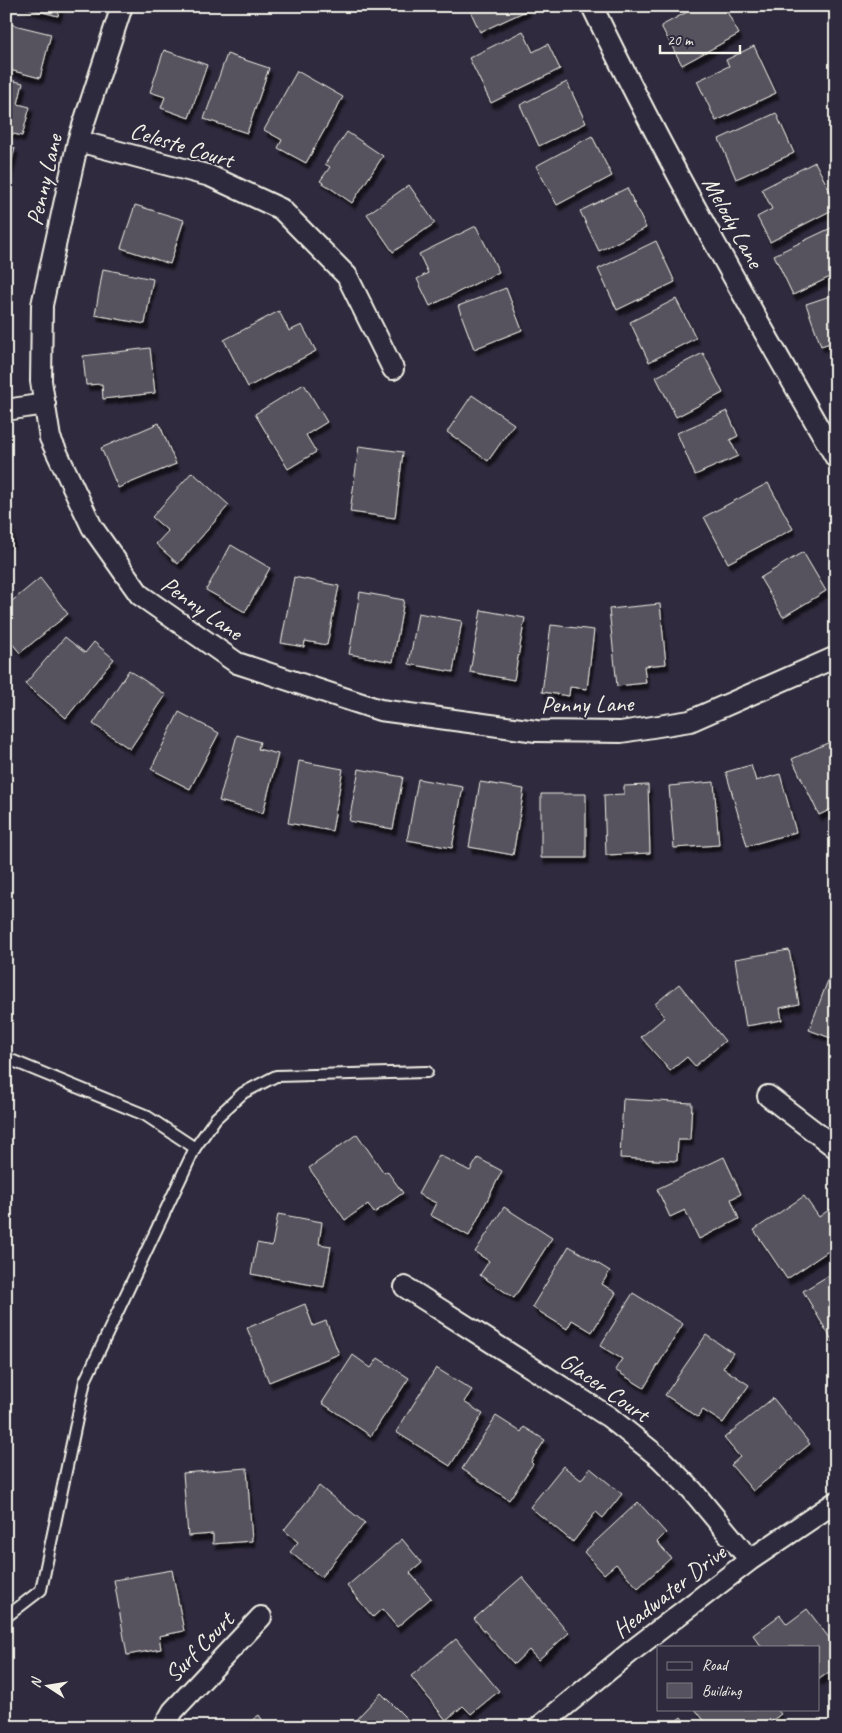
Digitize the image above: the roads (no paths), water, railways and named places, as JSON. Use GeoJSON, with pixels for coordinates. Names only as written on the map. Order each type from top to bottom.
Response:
{"type":"FeatureCollection","features":[{"type":"Feature","properties":{"kind":"street","name":"Penny Lane"},"geometry":{"type":"LineString","coordinates":[[122,6],[78,141],[42,305],[41,381],[50,438],[92,527],[140,595],[237,663],[380,710],[536,731],[621,732],[690,721],[836,657]]}},
{"type":"Feature","properties":{"kind":"street","name":"Melody Lane"},"geometry":{"type":"LineString","coordinates":[[592,6],[630,85],[836,458]]}},
{"type":"Feature","properties":{"kind":"street","name":"Celeste Court"},"geometry":{"type":"LineString","coordinates":[[78,141],[210,176],[281,209],[347,276],[393,369]]}},
{"type":"Feature","properties":{"kind":"street"},"geometry":{"type":"LineString","coordinates":[[6,410],[45,404]]}},
{"type":"Feature","properties":{"kind":"street"},"geometry":{"type":"LineString","coordinates":[[768,1096],[836,1148]]}},
{"type":"Feature","properties":{"kind":"street","name":"Glacer Court"},"geometry":{"type":"LineString","coordinates":[[405,1287],[609,1417],[660,1458],[692,1490],[750,1560]]}},
{"type":"Feature","properties":{"kind":"street","name":"Headwater Drive"},"geometry":{"type":"LineString","coordinates":[[539,1727],[632,1650],[750,1560],[836,1502]]}},
{"type":"Feature","properties":{"kind":"street","name":"Surf Court"},"geometry":{"type":"LineString","coordinates":[[168,1719],[261,1618]]}},
{"type":"Feature","properties":{"kind":"lane"},"geometry":{"type":"LineString","coordinates":[[6,1058],[145,1115],[195,1148]]}},
{"type":"Feature","properties":{"kind":"lane"},"geometry":{"type":"LineString","coordinates":[[6,1617],[40,1590],[85,1381],[195,1148],[216,1118],[243,1093],[276,1076],[427,1072]]}}]}
